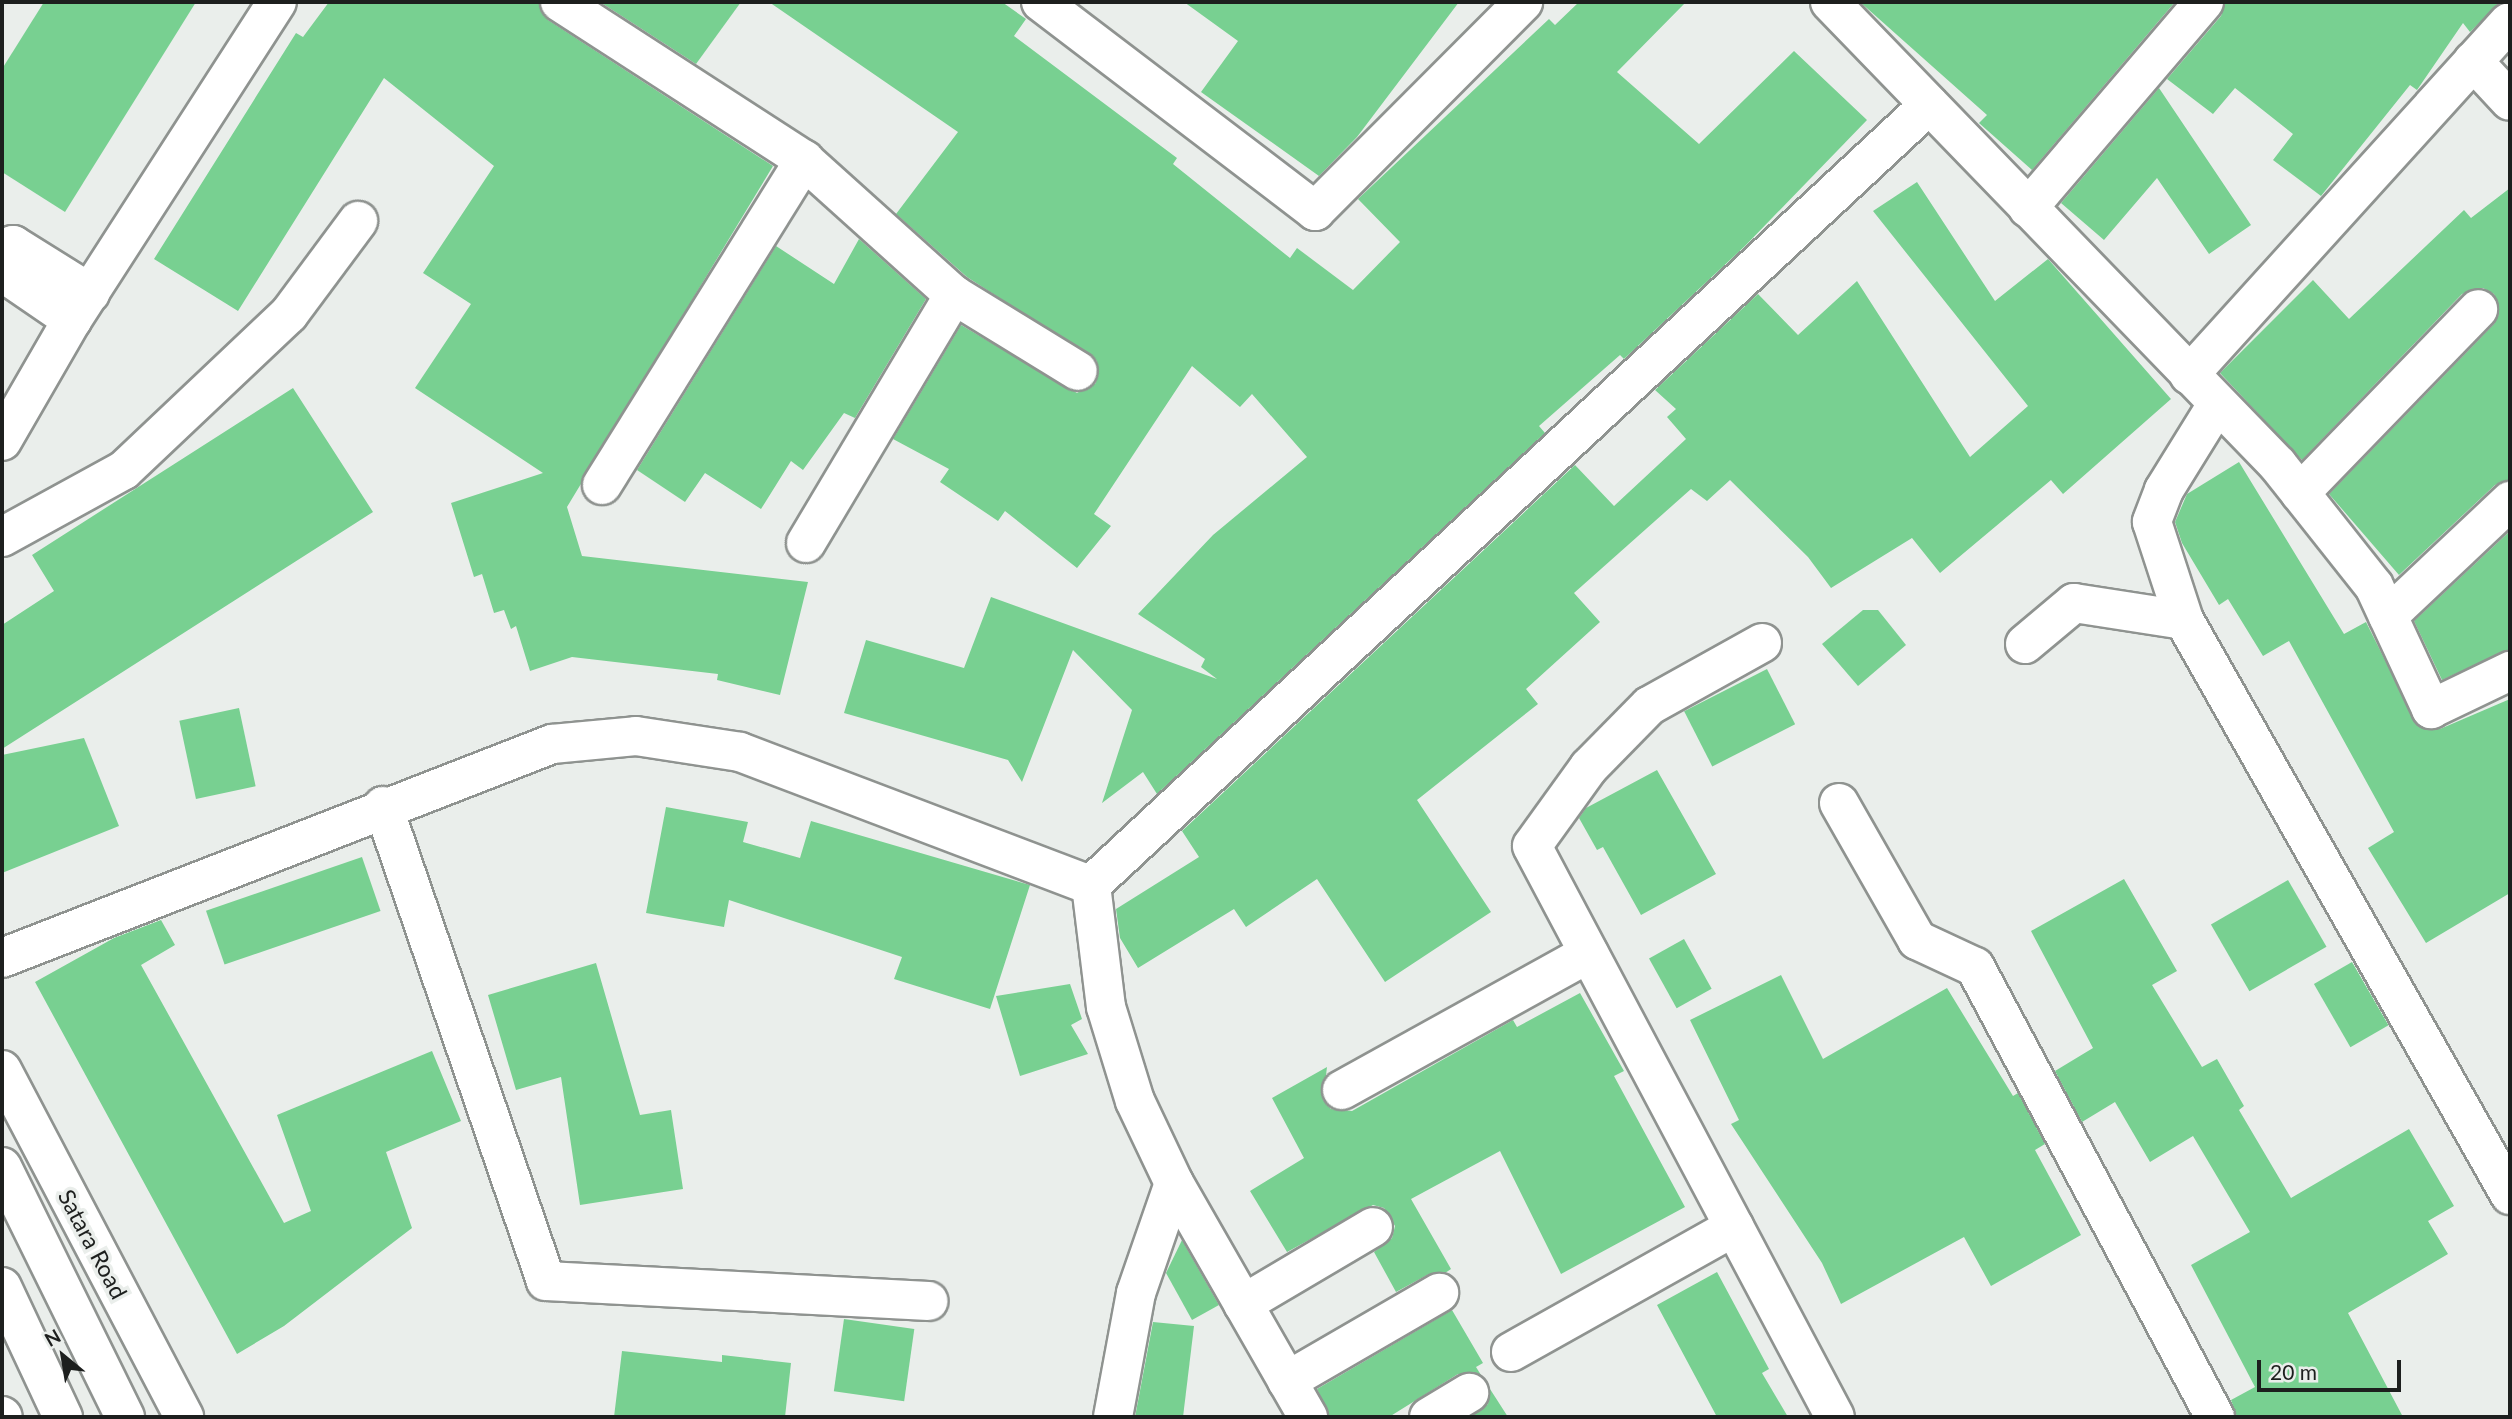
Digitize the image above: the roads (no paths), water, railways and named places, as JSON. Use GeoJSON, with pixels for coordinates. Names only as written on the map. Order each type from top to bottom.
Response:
{"type":"FeatureCollection","features":[{"type":"Feature","properties":{"kind":"main road"},"geometry":{"type":"LineString","coordinates":[[2,441],[81,306],[277,2]]}},
{"type":"Feature","properties":{"kind":"main road"},"geometry":{"type":"LineString","coordinates":[[560,2],[804,160],[954,295],[1078,371]]}},
{"type":"Feature","properties":{"kind":"main road"},"geometry":{"type":"LineString","coordinates":[[1041,2],[1315,211],[1523,2]]}},
{"type":"Feature","properties":{"kind":"main road"},"geometry":{"type":"LineString","coordinates":[[1830,2],[2300,493],[2374,586],[2431,709],[2510,671]]}},
{"type":"Feature","properties":{"kind":"main road"},"geometry":{"type":"LineString","coordinates":[[2028,208],[2204,2]]}},
{"type":"Feature","properties":{"kind":"main road"},"geometry":{"type":"LineString","coordinates":[[2189,375],[2509,22]]}},
{"type":"Feature","properties":{"kind":"main road"},"geometry":{"type":"LineString","coordinates":[[2473,61],[2510,101]]}},
{"type":"Feature","properties":{"kind":"main road"},"geometry":{"type":"LineString","coordinates":[[1091,885],[1929,105]]}},
{"type":"Feature","properties":{"kind":"main road"},"geometry":{"type":"LineString","coordinates":[[602,485],[804,160]]}},
{"type":"Feature","properties":{"kind":"main road"},"geometry":{"type":"LineString","coordinates":[[2,537],[124,470],[289,314],[358,221]]}},
{"type":"Feature","properties":{"kind":"main road"},"geometry":{"type":"LineString","coordinates":[[2,249],[13,246],[81,306]]}},
{"type":"Feature","properties":{"kind":"main road"},"geometry":{"type":"LineString","coordinates":[[2,272],[81,306]]}},
{"type":"Feature","properties":{"kind":"main road"},"geometry":{"type":"LineString","coordinates":[[806,543],[954,295]]}},
{"type":"Feature","properties":{"kind":"main road"},"geometry":{"type":"LineString","coordinates":[[2300,493],[2478,309]]}},
{"type":"Feature","properties":{"kind":"main road"},"geometry":{"type":"LineString","coordinates":[[2216,407],[2164,490],[2152,522],[2184,620],[2510,1195]]}},
{"type":"Feature","properties":{"kind":"main road"},"geometry":{"type":"LineString","coordinates":[[2388,616],[2510,501]]}},
{"type":"Feature","properties":{"kind":"main road"},"geometry":{"type":"LineString","coordinates":[[2025,644],[2074,603],[2184,620]]}},
{"type":"Feature","properties":{"kind":"main road"},"geometry":{"type":"LineString","coordinates":[[1762,643],[1649,706],[1589,767],[1532,846],[1835,1417]]}},
{"type":"Feature","properties":{"kind":"main road"},"geometry":{"type":"LineString","coordinates":[[2,958],[383,806],[552,744],[636,736],[740,752],[1091,885]]}},
{"type":"Feature","properties":{"kind":"main road"},"geometry":{"type":"LineString","coordinates":[[1839,803],[1917,940],[1975,967],[2215,1417]]}},
{"type":"Feature","properties":{"kind":"main road"},"geometry":{"type":"LineString","coordinates":[[383,806],[546,1281],[928,1301]]}},
{"type":"Feature","properties":{"kind":"main road"},"geometry":{"type":"LineString","coordinates":[[1091,885],[1105,1007],[1135,1101],[1174,1183],[1308,1417]]}},
{"type":"Feature","properties":{"kind":"main road"},"geometry":{"type":"LineString","coordinates":[[1342,1090],[1589,953]]}},
{"type":"Feature","properties":{"kind":"main road","name":"Satara Road"},"geometry":{"type":"LineString","coordinates":[[2,1070],[184,1417]]}},
{"type":"Feature","properties":{"kind":"main road"},"geometry":{"type":"LineString","coordinates":[[2,1167],[125,1417]]}},
{"type":"Feature","properties":{"kind":"main road"},"geometry":{"type":"LineString","coordinates":[[1113,1417],[1136,1293],[1174,1183]]}},
{"type":"Feature","properties":{"kind":"main road"},"geometry":{"type":"LineString","coordinates":[[1243,1304],[1373,1227]]}},
{"type":"Feature","properties":{"kind":"main road"},"geometry":{"type":"LineString","coordinates":[[1511,1352],[1734,1227]]}},
{"type":"Feature","properties":{"kind":"main road"},"geometry":{"type":"LineString","coordinates":[[2,1287],[63,1417]]}},
{"type":"Feature","properties":{"kind":"main road"},"geometry":{"type":"LineString","coordinates":[[1287,1381],[1439,1293]]}},
{"type":"Feature","properties":{"kind":"main road"},"geometry":{"type":"LineString","coordinates":[[1429,1417],[1469,1393]]}}]}
